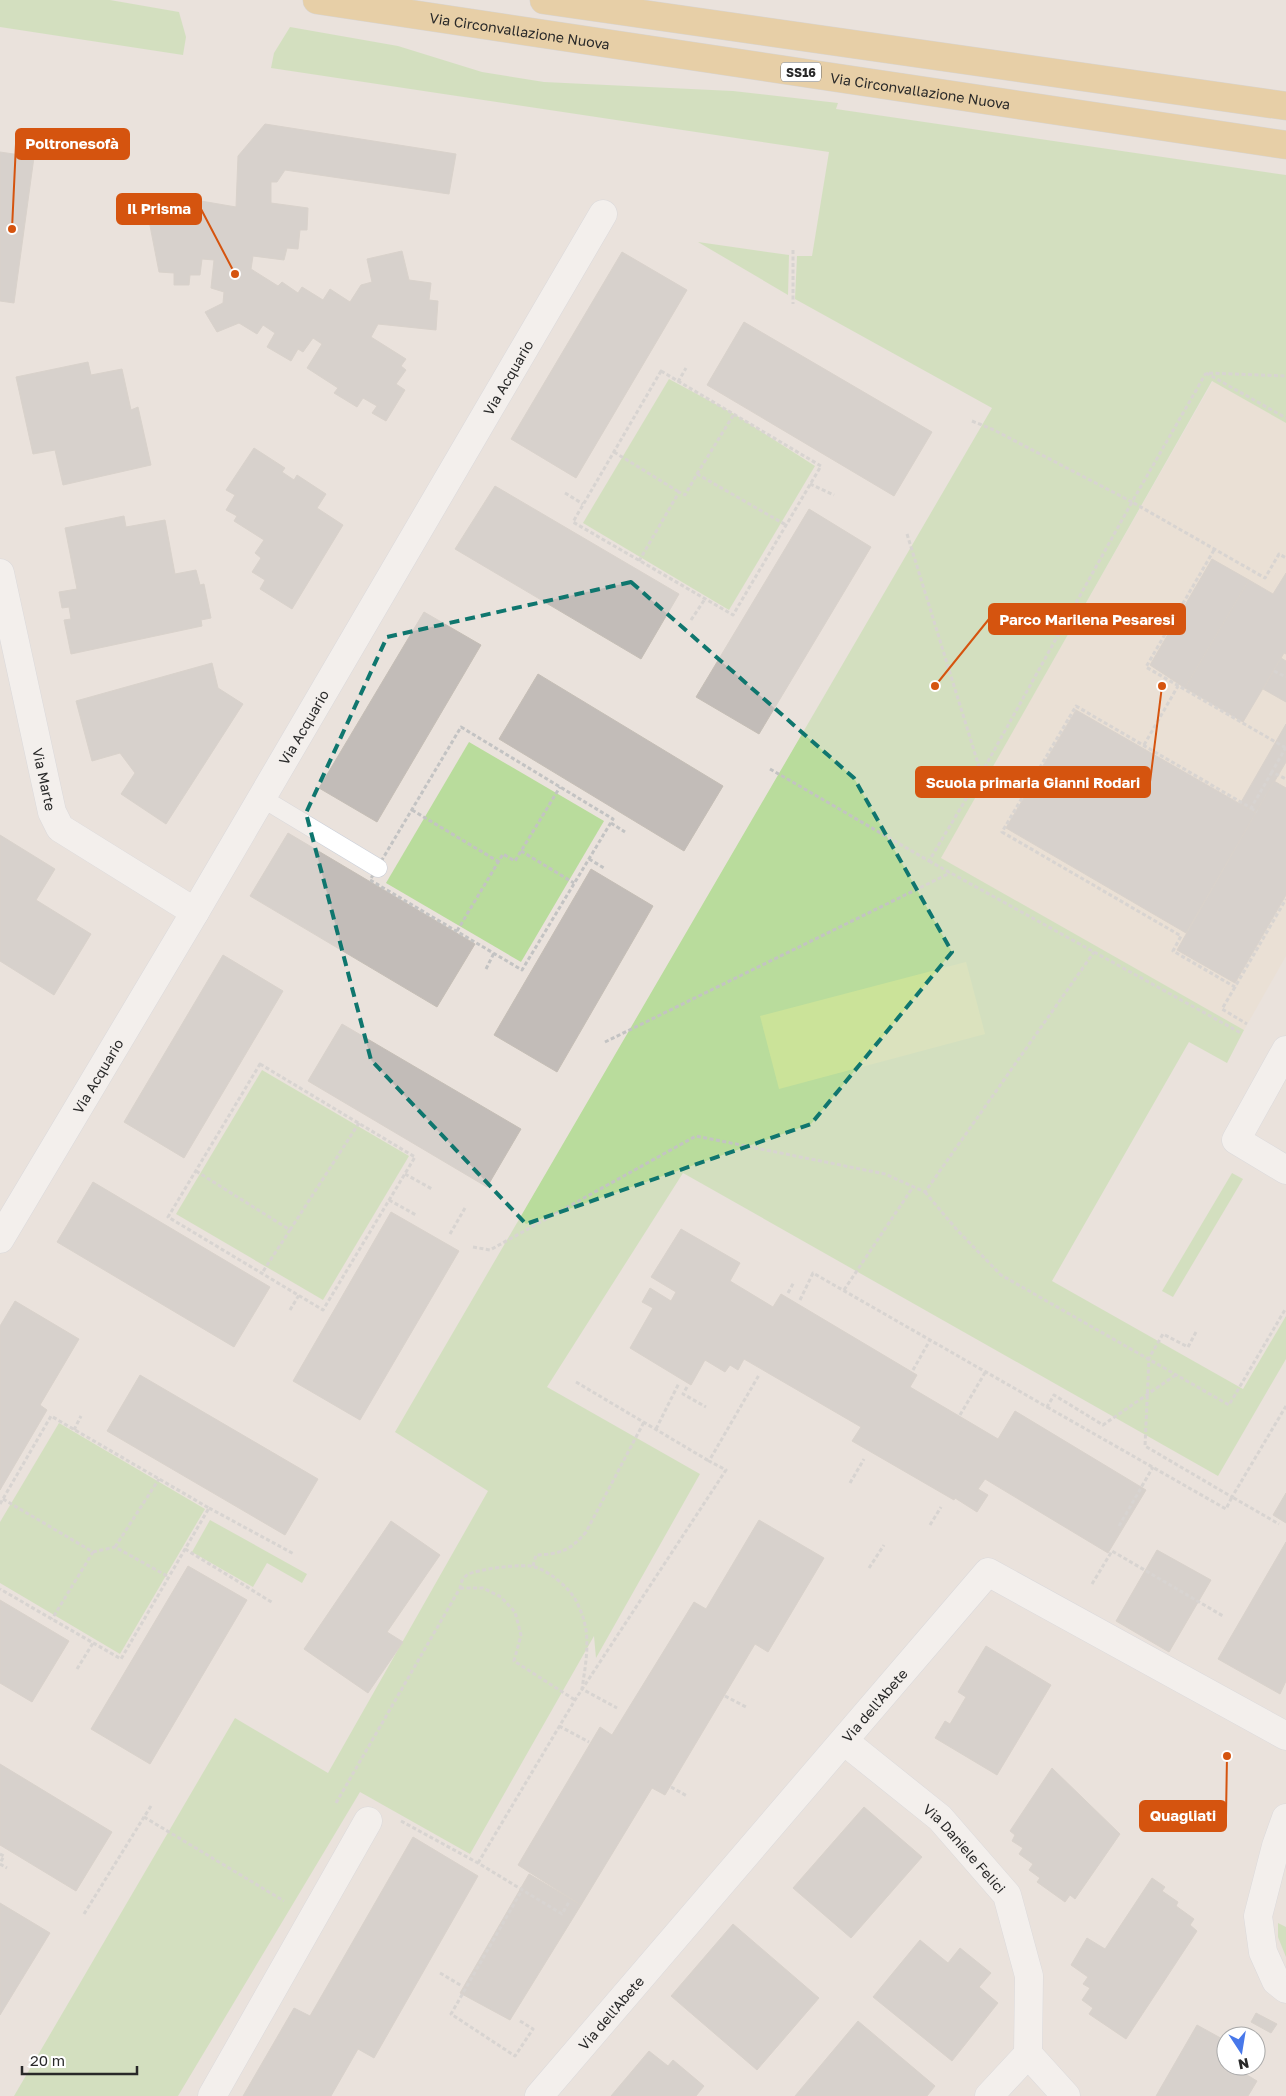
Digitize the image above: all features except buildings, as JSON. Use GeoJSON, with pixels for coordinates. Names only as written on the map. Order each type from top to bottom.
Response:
{"type":"FeatureCollection","features":[{"type":"Feature","properties":{"kind":"main road","name":"Via Circonvallazione Nuova"},"geometry":{"type":"LineString","coordinates":[[317,0],[1286,145]]}},
{"type":"Feature","properties":{"kind":"main road"},"geometry":{"type":"LineString","coordinates":[[544,0],[1286,106]]}},
{"type":"Feature","properties":{"kind":"street","name":"Via Acquario"},"geometry":{"type":"LineString","coordinates":[[0,1239],[262,798],[602,214]]}},
{"type":"Feature","properties":{"kind":"street","name":"Via Marte"},"geometry":{"type":"LineString","coordinates":[[0,573],[52,812],[60,828],[195,912]]}},
{"type":"Feature","properties":{"kind":"street"},"geometry":{"type":"LineString","coordinates":[[1286,1050],[1236,1140],[1286,1170]]}},
{"type":"Feature","properties":{"kind":"street","name":"Via dell'Abete"},"geometry":{"type":"LineString","coordinates":[[539,2096],[988,1572],[1286,1736]]}},
{"type":"Feature","properties":{"kind":"street","name":"Via Daniele Felici"},"geometry":{"type":"LineString","coordinates":[[844,1741],[940,1818],[1007,1895],[1029,1976],[1028,2054]]}},
{"type":"Feature","properties":{"kind":"street"},"geometry":{"type":"LineString","coordinates":[[1286,1818],[1276,1846],[1258,1916],[1263,1952],[1276,1981],[1286,1989]]}},
{"type":"Feature","properties":{"kind":"street"},"geometry":{"type":"LineString","coordinates":[[212,2096],[368,1821]]}},
{"type":"Feature","properties":{"kind":"street"},"geometry":{"type":"LineString","coordinates":[[989,2096],[1028,2054],[1066,2096]]}},
{"type":"Feature","properties":{"kind":"lane"},"geometry":{"type":"LineString","coordinates":[[262,798],[378,868]]}},
{"type":"Feature","properties":{"kind":"path"},"geometry":{"type":"LineString","coordinates":[[793,250],[793,304]]}},
{"type":"Feature","properties":{"kind":"path"},"geometry":{"type":"LineString","coordinates":[[678,382],[686,368]]}},
{"type":"Feature","properties":{"kind":"path"},"geometry":{"type":"LineString","coordinates":[[661,371],[678,382],[821,466],[733,615],[572,522],[661,371]]}},
{"type":"Feature","properties":{"kind":"path"},"geometry":{"type":"LineString","coordinates":[[1206,373],[1286,376]]}},
{"type":"Feature","properties":{"kind":"path"},"geometry":{"type":"LineString","coordinates":[[1206,373],[1286,418]]}},
{"type":"Feature","properties":{"kind":"path"},"geometry":{"type":"LineString","coordinates":[[929,861],[981,774],[1206,373]]}},
{"type":"Feature","properties":{"kind":"path"},"geometry":{"type":"LineString","coordinates":[[614,452],[685,495],[734,414]]}},
{"type":"Feature","properties":{"kind":"path"},"geometry":{"type":"LineString","coordinates":[[972,421],[1132,502],[1265,578],[1279,554],[1286,558]]}},
{"type":"Feature","properties":{"kind":"path"},"geometry":{"type":"LineString","coordinates":[[697,474],[786,525]]}},
{"type":"Feature","properties":{"kind":"path"},"geometry":{"type":"LineString","coordinates":[[810,484],[834,495]]}},
{"type":"Feature","properties":{"kind":"path"},"geometry":{"type":"LineString","coordinates":[[639,561],[678,492]]}},
{"type":"Feature","properties":{"kind":"path"},"geometry":{"type":"LineString","coordinates":[[565,493],[583,504]]}},
{"type":"Feature","properties":{"kind":"path"},"geometry":{"type":"LineString","coordinates":[[907,534],[981,774]]}},
{"type":"Feature","properties":{"kind":"path"},"geometry":{"type":"LineString","coordinates":[[1214,550],[1146,667],[1286,748],[1251,808]]}},
{"type":"Feature","properties":{"kind":"path"},"geometry":{"type":"LineString","coordinates":[[691,620],[705,599]]}},
{"type":"Feature","properties":{"kind":"path"},"geometry":{"type":"LineString","coordinates":[[1274,670],[1286,677]]}},
{"type":"Feature","properties":{"kind":"path"},"geometry":{"type":"LineString","coordinates":[[1144,745],[1178,686]]}},
{"type":"Feature","properties":{"kind":"path"},"geometry":{"type":"LineString","coordinates":[[1235,987],[1173,951],[1181,936],[1002,832],[1076,706],[1095,719],[1144,745],[1257,812]]}},
{"type":"Feature","properties":{"kind":"path"},"geometry":{"type":"LineString","coordinates":[[461,727],[560,787],[613,819],[522,970],[370,880],[461,727]]}},
{"type":"Feature","properties":{"kind":"path"},"geometry":{"type":"LineString","coordinates":[[770,769],[950,873],[1241,1033]]}},
{"type":"Feature","properties":{"kind":"path"},"geometry":{"type":"LineString","coordinates":[[1272,772],[1286,779]]}},
{"type":"Feature","properties":{"kind":"path"},"geometry":{"type":"LineString","coordinates":[[457,931],[503,854],[515,861],[560,787]]}},
{"type":"Feature","properties":{"kind":"path"},"geometry":{"type":"LineString","coordinates":[[412,810],[499,862]]}},
{"type":"Feature","properties":{"kind":"path"},"geometry":{"type":"LineString","coordinates":[[611,823],[625,832]]}},
{"type":"Feature","properties":{"kind":"path"},"geometry":{"type":"LineString","coordinates":[[1016,840],[1019,836]]}},
{"type":"Feature","properties":{"kind":"path"},"geometry":{"type":"LineString","coordinates":[[521,852],[574,883]]}},
{"type":"Feature","properties":{"kind":"path"},"geometry":{"type":"LineString","coordinates":[[589,859],[604,868]]}},
{"type":"Feature","properties":{"kind":"path"},"geometry":{"type":"LineString","coordinates":[[605,1042],[950,873]]}},
{"type":"Feature","properties":{"kind":"path"},"geometry":{"type":"LineString","coordinates":[[1247,1024],[1222,1009],[1286,900]]}},
{"type":"Feature","properties":{"kind":"path"},"geometry":{"type":"LineString","coordinates":[[925,1192],[1094,952]]}},
{"type":"Feature","properties":{"kind":"path"},"geometry":{"type":"LineString","coordinates":[[486,969],[494,953]]}},
{"type":"Feature","properties":{"kind":"path"},"geometry":{"type":"LineString","coordinates":[[260,1064],[359,1123],[415,1157],[323,1310],[168,1217],[260,1064]]}},
{"type":"Feature","properties":{"kind":"path"},"geometry":{"type":"LineString","coordinates":[[262,1273],[359,1123]]}},
{"type":"Feature","properties":{"kind":"path"},"geometry":{"type":"LineString","coordinates":[[473,1247],[490,1250],[696,1136],[885,1174],[925,1192],[957,1230],[1001,1274],[1228,1405],[1286,1308]]}},
{"type":"Feature","properties":{"kind":"path"},"geometry":{"type":"LineString","coordinates":[[196,1171],[290,1230]]}},
{"type":"Feature","properties":{"kind":"path"},"geometry":{"type":"LineString","coordinates":[[405,1174],[432,1189]]}},
{"type":"Feature","properties":{"kind":"path"},"geometry":{"type":"LineString","coordinates":[[844,1290],[912,1186]]}},
{"type":"Feature","properties":{"kind":"path"},"geometry":{"type":"LineString","coordinates":[[389,1200],[416,1215]]}},
{"type":"Feature","properties":{"kind":"path"},"geometry":{"type":"LineString","coordinates":[[450,1234],[465,1208]]}},
{"type":"Feature","properties":{"kind":"path"},"geometry":{"type":"LineString","coordinates":[[800,1300],[813,1273],[1226,1509],[1286,1406]]}},
{"type":"Feature","properties":{"kind":"path"},"geometry":{"type":"LineString","coordinates":[[788,1293],[794,1282]]}},
{"type":"Feature","properties":{"kind":"path"},"geometry":{"type":"LineString","coordinates":[[290,1310],[299,1295]]}},
{"type":"Feature","properties":{"kind":"path"},"geometry":{"type":"LineString","coordinates":[[1196,1332],[1188,1347],[1162,1334],[1149,1358],[1145,1446],[1279,1524]]}},
{"type":"Feature","properties":{"kind":"path"},"geometry":{"type":"LineString","coordinates":[[913,1370],[930,1340]]}},
{"type":"Feature","properties":{"kind":"path"},"geometry":{"type":"LineString","coordinates":[[960,1415],[986,1371]]}},
{"type":"Feature","properties":{"kind":"path"},"geometry":{"type":"LineString","coordinates":[[1047,1407],[1054,1395],[1103,1425],[1177,1374]]}},
{"type":"Feature","properties":{"kind":"path"},"geometry":{"type":"LineString","coordinates":[[709,1461],[759,1375]]}},
{"type":"Feature","properties":{"kind":"path"},"geometry":{"type":"LineString","coordinates":[[478,1863],[575,1700],[726,1470],[657,1427],[644,1422],[576,1382]]}},
{"type":"Feature","properties":{"kind":"path"},"geometry":{"type":"LineString","coordinates":[[657,1427],[679,1383]]}},
{"type":"Feature","properties":{"kind":"path"},"geometry":{"type":"LineString","coordinates":[[687,1387],[683,1394],[706,1407]]}},
{"type":"Feature","properties":{"kind":"path"},"geometry":{"type":"LineString","coordinates":[[0,1504],[51,1416],[294,1554]]}},
{"type":"Feature","properties":{"kind":"path"},"geometry":{"type":"LineString","coordinates":[[74,1430],[81,1416]]}},
{"type":"Feature","properties":{"kind":"path"},"geometry":{"type":"LineString","coordinates":[[533,1566],[536,1554],[559,1554],[577,1543],[586,1532],[644,1422]]}},
{"type":"Feature","properties":{"kind":"path"},"geometry":{"type":"LineString","coordinates":[[850,1483],[864,1459]]}},
{"type":"Feature","properties":{"kind":"path"},"geometry":{"type":"LineString","coordinates":[[1119,1526],[1153,1467]]}},
{"type":"Feature","properties":{"kind":"path"},"geometry":{"type":"LineString","coordinates":[[52,1619],[93,1552],[115,1546],[159,1479]]}},
{"type":"Feature","properties":{"kind":"path"},"geometry":{"type":"LineString","coordinates":[[3,1499],[93,1552]]}},
{"type":"Feature","properties":{"kind":"path"},"geometry":{"type":"LineString","coordinates":[[930,1525],[942,1507]]}},
{"type":"Feature","properties":{"kind":"path"},"geometry":{"type":"LineString","coordinates":[[0,1589],[121,1659],[210,1508]]}},
{"type":"Feature","properties":{"kind":"path"},"geometry":{"type":"LineString","coordinates":[[869,1568],[884,1545]]}},
{"type":"Feature","properties":{"kind":"path"},"geometry":{"type":"LineString","coordinates":[[115,1546],[169,1577]]}},
{"type":"Feature","properties":{"kind":"path"},"geometry":{"type":"LineString","coordinates":[[185,1549],[274,1602]]}},
{"type":"Feature","properties":{"kind":"path"},"geometry":{"type":"LineString","coordinates":[[1092,1584],[1112,1551],[1223,1616]]}},
{"type":"Feature","properties":{"kind":"path"},"geometry":{"type":"LineString","coordinates":[[336,1802],[467,1574],[494,1567],[533,1566],[567,1588],[579,1606],[586,1627],[588,1646],[582,1690]]}},
{"type":"Feature","properties":{"kind":"path"},"geometry":{"type":"LineString","coordinates":[[460,1588],[483,1588],[501,1597],[515,1612],[521,1635],[514,1662],[575,1700]]}},
{"type":"Feature","properties":{"kind":"path"},"geometry":{"type":"LineString","coordinates":[[77,1669],[93,1643]]}},
{"type":"Feature","properties":{"kind":"path"},"geometry":{"type":"LineString","coordinates":[[582,1690],[617,1708]]}},
{"type":"Feature","properties":{"kind":"path"},"geometry":{"type":"LineString","coordinates":[[725,1696],[746,1707]]}},
{"type":"Feature","properties":{"kind":"path"},"geometry":{"type":"LineString","coordinates":[[559,1726],[589,1742]]}},
{"type":"Feature","properties":{"kind":"path"},"geometry":{"type":"LineString","coordinates":[[672,1787],[687,1796]]}},
{"type":"Feature","properties":{"kind":"path"},"geometry":{"type":"LineString","coordinates":[[84,1914],[150,1806]]}},
{"type":"Feature","properties":{"kind":"path"},"geometry":{"type":"LineString","coordinates":[[144,1816],[313,1918]]}},
{"type":"Feature","properties":{"kind":"path"},"geometry":{"type":"LineString","coordinates":[[395,1819],[478,1863],[562,1914],[569,1902]]}},
{"type":"Feature","properties":{"kind":"path"},"geometry":{"type":"LineString","coordinates":[[0,1854],[4,1856],[0,1864],[7,1868]]}},
{"type":"Feature","properties":{"kind":"path"},"geometry":{"type":"LineString","coordinates":[[520,2021],[532,2028],[515,2056],[451,2014],[522,1890]]}},
{"type":"Feature","properties":{"kind":"path"},"geometry":{"type":"LineString","coordinates":[[440,1973],[462,1986]]}},
{"type":"Feature","properties":{"kind":"highlighted area"},"geometry":{"type":"Polygon","coordinates":[[[631,582],[854,778],[952,952],[811,1124],[526,1224],[371,1060],[306,813],[387,637],[631,582]]]}},
{"type":"Feature","properties":{"kind":"shaded area"},"geometry":{"type":"Polygon","coordinates":[[[1213,381],[1286,423],[1286,956],[1244,1030],[940,858],[1213,381]]]}},
{"type":"Feature","properties":{"kind":"green space"},"geometry":{"type":"Polygon","coordinates":[[[0,0],[110,0],[179,12],[186,37],[183,55],[0,27],[0,0]]]}},
{"type":"Feature","properties":{"kind":"green space"},"geometry":{"type":"Polygon","coordinates":[[[290,27],[398,46],[482,72],[544,82],[733,91],[838,103],[836,109],[1286,175],[1286,423],[1212,381],[941,858],[1244,1030],[1227,1063],[1189,1042],[1052,1281],[1243,1389],[1286,1316],[1286,1359],[1218,1476],[683,1173],[547,1387],[700,1474],[596,1658],[594,1636],[470,1854],[360,1792],[178,2096],[14,2096],[235,1718],[328,1773],[488,1491],[395,1432],[992,408],[795,299],[797,256],[812,256],[829,152],[271,68],[274,53],[290,27]]]}},
{"type":"Feature","properties":{"kind":"green space"},"geometry":{"type":"Polygon","coordinates":[[[698,242],[789,255],[788,295],[698,242]]]}},
{"type":"Feature","properties":{"kind":"green space"},"geometry":{"type":"Polygon","coordinates":[[[669,379],[734,414],[815,466],[729,610],[583,523],[669,379]]]}},
{"type":"Feature","properties":{"kind":"green space"},"geometry":{"type":"Polygon","coordinates":[[[469,742],[604,821],[521,962],[386,883],[469,742]]]}},
{"type":"Feature","properties":{"kind":"green space"},"geometry":{"type":"Polygon","coordinates":[[[966,962],[985,1034],[779,1089],[760,1016],[966,962]]]}},
{"type":"Feature","properties":{"kind":"green space"},"geometry":{"type":"Polygon","coordinates":[[[262,1070],[409,1156],[323,1300],[176,1214],[262,1070]]]}},
{"type":"Feature","properties":{"kind":"green space"},"geometry":{"type":"Polygon","coordinates":[[[1232,1173],[1243,1179],[1173,1297],[1162,1291],[1232,1173]]]}},
{"type":"Feature","properties":{"kind":"green space"},"geometry":{"type":"Polygon","coordinates":[[[59,1423],[205,1509],[120,1654],[0,1583],[0,1522],[59,1423]]]}},
{"type":"Feature","properties":{"kind":"green space"},"geometry":{"type":"Polygon","coordinates":[[[210,1520],[307,1574],[302,1583],[267,1563],[253,1587],[192,1552],[210,1520]]]}},
{"type":"Feature","properties":{"kind":"green space"},"geometry":{"type":"Polygon","coordinates":[[[1278,1923],[1286,1927],[1286,1957],[1278,1937],[1278,1923]]]}},
{"type":"Feature","properties":{"kind":"place","name":"Poltronesofà"},"geometry":{"type":"Point","coordinates":[12,229]}},
{"type":"Feature","properties":{"kind":"place","name":"Il Prisma"},"geometry":{"type":"Point","coordinates":[235,274]}},
{"type":"Feature","properties":{"kind":"place","name":"Parco Marilena Pesaresi"},"geometry":{"type":"Point","coordinates":[935,686]}},
{"type":"Feature","properties":{"kind":"place","name":"Scuola primaria Gianni Rodari"},"geometry":{"type":"Point","coordinates":[1162,686]}},
{"type":"Feature","properties":{"kind":"place","name":"Quagliati"},"geometry":{"type":"Point","coordinates":[1227,1756]}}]}
